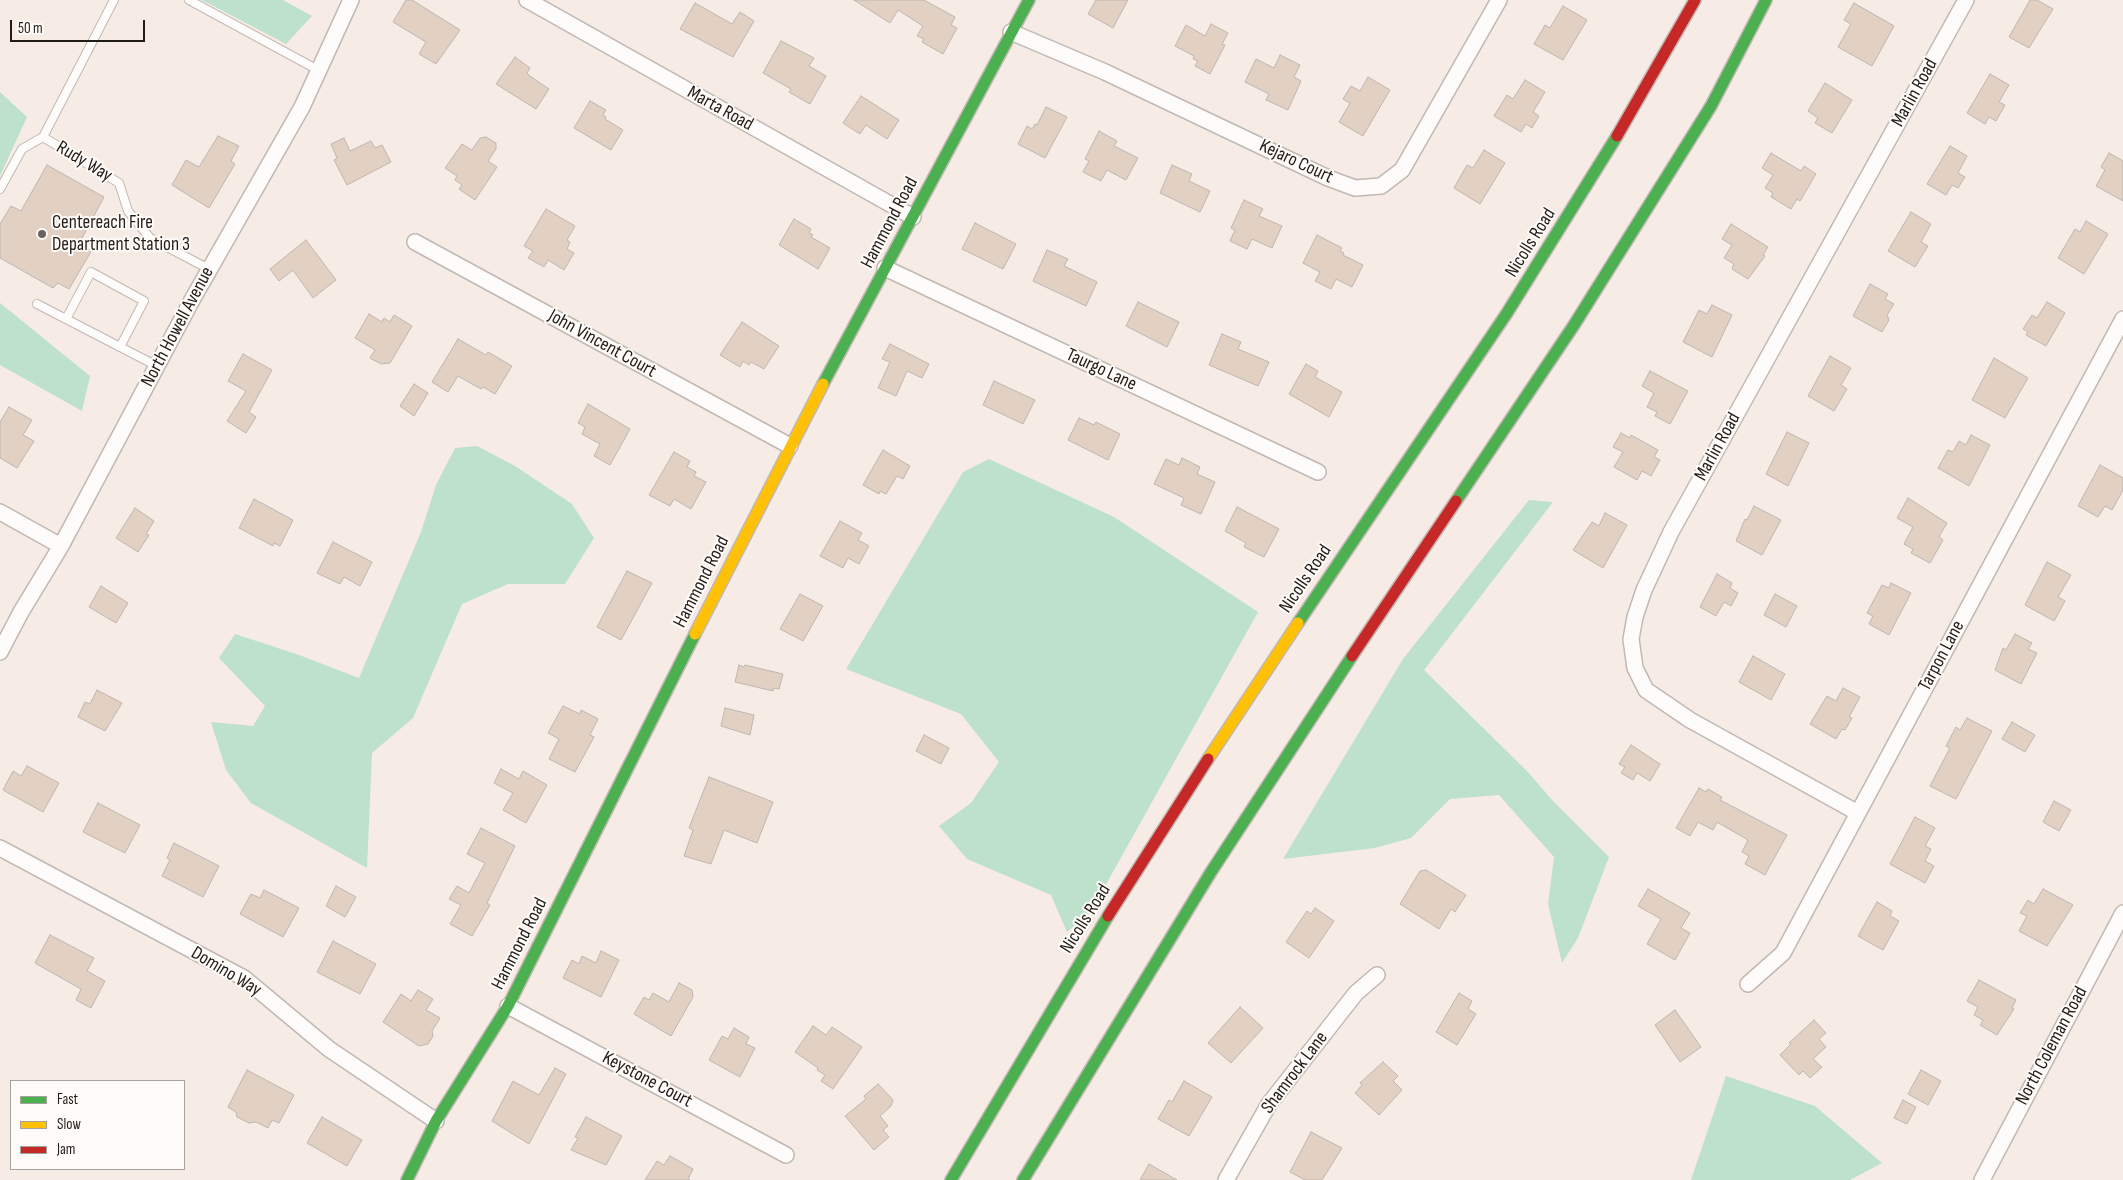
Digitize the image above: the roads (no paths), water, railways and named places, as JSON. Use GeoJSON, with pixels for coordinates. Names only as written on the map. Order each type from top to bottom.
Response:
{"type":"FeatureCollection","features":[{"type":"Feature","properties":{"kind":"main road","name":"Hammond Road"},"geometry":{"type":"LineString","coordinates":[[407,1180],[436,1121],[508,1006],[790,446],[1029,0]]}},
{"type":"Feature","properties":{"kind":"main road","name":"Nicolls Road"},"geometry":{"type":"LineString","coordinates":[[951,1180],[1085,953],[1166,825],[1310,605],[1507,313],[1604,160],[1695,0]]}},
{"type":"Feature","properties":{"kind":"main road"},"geometry":{"type":"LineString","coordinates":[[1023,1180],[1142,982],[1221,856],[1356,650],[1574,325],[1711,106],[1766,0]]}},
{"type":"Feature","properties":{"kind":"street","name":"North Howell Avenue"},"geometry":{"type":"LineString","coordinates":[[0,652],[21,612],[61,546],[209,269],[302,107],[351,0]]}},
{"type":"Feature","properties":{"kind":"street","name":"Marta Road"},"geometry":{"type":"LineString","coordinates":[[527,0],[913,217]]}},
{"type":"Feature","properties":{"kind":"street","name":"Kejaro Court"},"geometry":{"type":"LineString","coordinates":[[1011,32],[1105,72],[1328,178],[1355,188],[1381,186],[1402,170],[1499,0]]}},
{"type":"Feature","properties":{"kind":"street","name":"Marlin Road"},"geometry":{"type":"LineString","coordinates":[[1858,813],[1690,720],[1646,690],[1636,668],[1631,639],[1635,617],[1644,590],[1671,532],[1966,0]]}},
{"type":"Feature","properties":{"kind":"street","name":"John Vincent Court"},"geometry":{"type":"LineString","coordinates":[[415,242],[790,446]]}},
{"type":"Feature","properties":{"kind":"street","name":"Taurgo Lane"},"geometry":{"type":"LineString","coordinates":[[885,268],[1318,472]]}},
{"type":"Feature","properties":{"kind":"street","name":"Tarpon Lane"},"geometry":{"type":"LineString","coordinates":[[1748,984],[1783,953],[2123,319]]}},
{"type":"Feature","properties":{"kind":"street"},"geometry":{"type":"LineString","coordinates":[[0,512],[61,546]]}},
{"type":"Feature","properties":{"kind":"street","name":"Domino Way"},"geometry":{"type":"LineString","coordinates":[[0,848],[244,978],[329,1049],[436,1121]]}},
{"type":"Feature","properties":{"kind":"street","name":"North Coleman Road"},"geometry":{"type":"LineString","coordinates":[[1982,1180],[2123,913]]}},
{"type":"Feature","properties":{"kind":"street","name":"Shamrock Lane"},"geometry":{"type":"LineString","coordinates":[[1226,1180],[1269,1104],[1356,993],[1377,975]]}},
{"type":"Feature","properties":{"kind":"street","name":"Keystone Court"},"geometry":{"type":"LineString","coordinates":[[508,1006],[786,1155]]}},
{"type":"Feature","properties":{"kind":"lane","name":"Rudy Way"},"geometry":{"type":"LineString","coordinates":[[114,0],[43,137],[119,183],[128,211],[150,238],[209,269]]}},
{"type":"Feature","properties":{"kind":"lane"},"geometry":{"type":"LineString","coordinates":[[189,0],[318,70]]}},
{"type":"Feature","properties":{"kind":"lane"},"geometry":{"type":"LineString","coordinates":[[0,189],[22,149],[43,137]]}},
{"type":"Feature","properties":{"kind":"lane"},"geometry":{"type":"LineString","coordinates":[[66,319],[92,272],[144,300],[120,347]]}},
{"type":"Feature","properties":{"kind":"lane"},"geometry":{"type":"LineString","coordinates":[[37,304],[157,366]]}},
{"type":"Feature","properties":{"kind":"place","name":"Centereach Fire Department Station 3"},"geometry":{"type":"Point","coordinates":[42,234]}}]}
